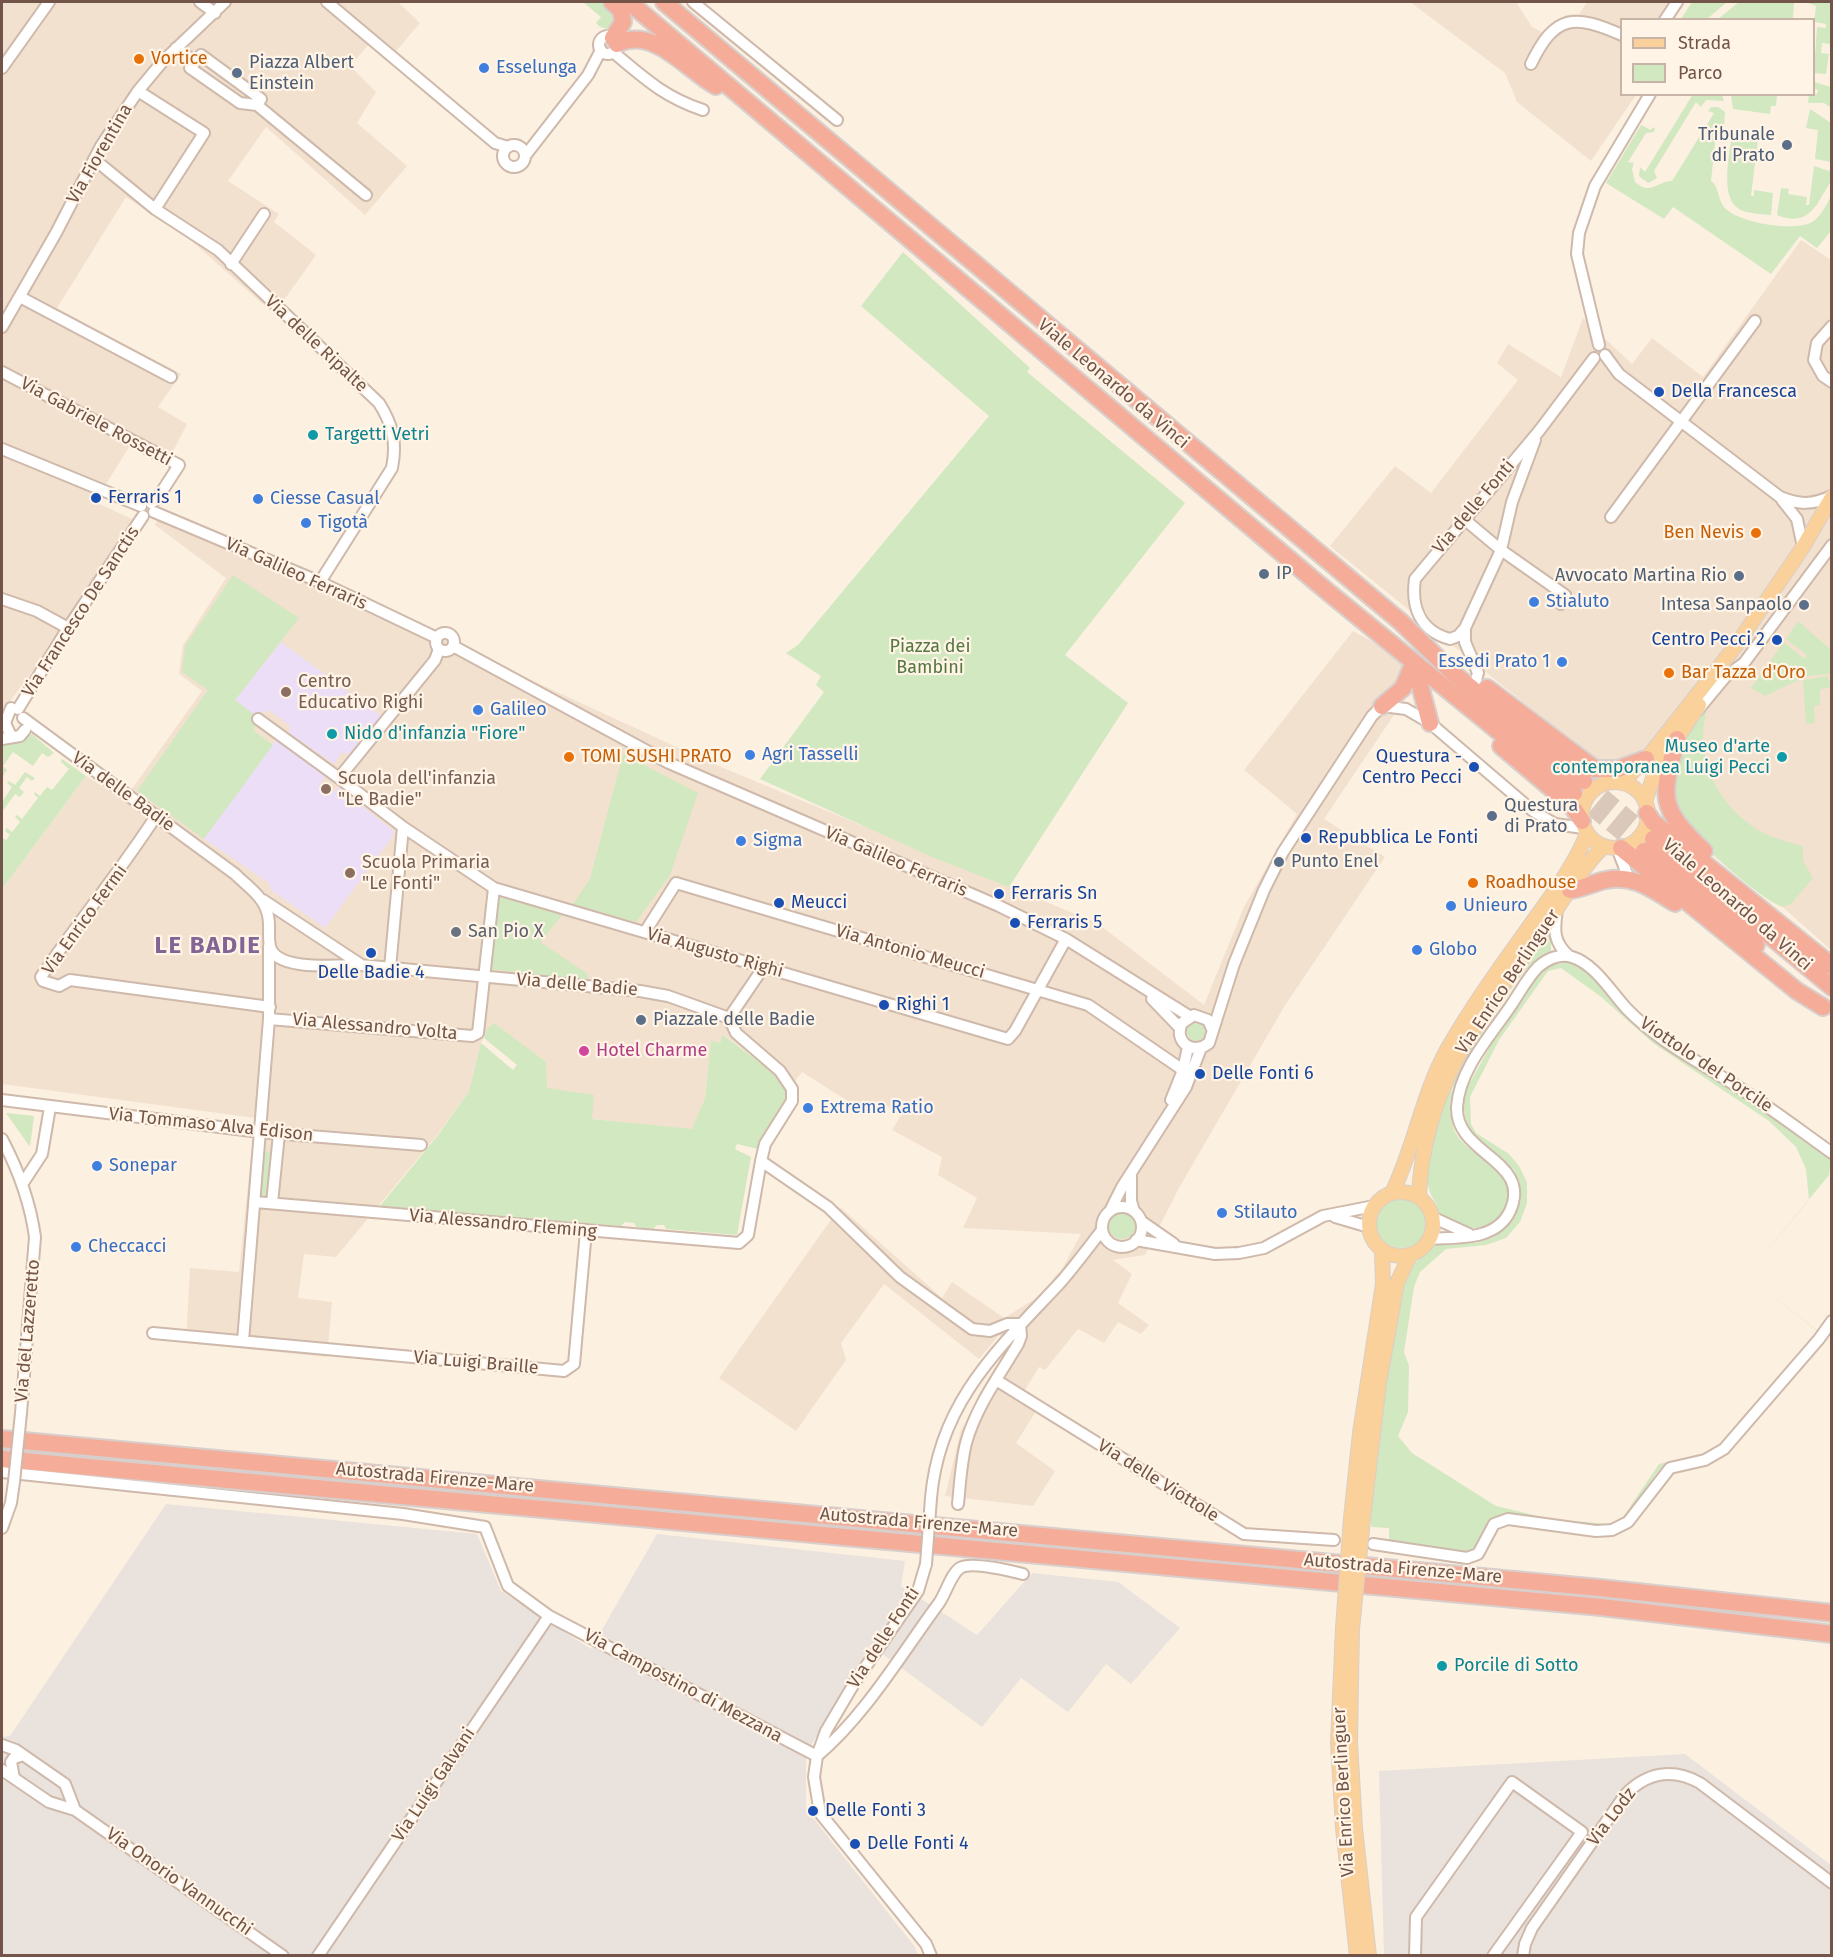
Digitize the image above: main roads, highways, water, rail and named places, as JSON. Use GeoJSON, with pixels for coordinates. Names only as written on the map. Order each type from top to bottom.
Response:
{"type":"FeatureCollection","features":[{"type":"Feature","properties":{"kind":"highway"},"geometry":{"type":"LineString","coordinates":[[612,2],[621,10],[623,22],[610,47],[631,39],[657,45],[707,81],[756,108]]}},
{"type":"Feature","properties":{"kind":"highway","name":"Viale Leonardo da Vinci"},"geometry":{"type":"LineString","coordinates":[[629,2],[1402,653],[1579,787],[1453,673],[1401,622],[664,2]]}},
{"type":"Feature","properties":{"kind":"highway"},"geometry":{"type":"LineString","coordinates":[[1401,622],[1614,783]]}},
{"type":"Feature","properties":{"kind":"highway"},"geometry":{"type":"LineString","coordinates":[[1402,653],[1414,672],[1430,723]]}},
{"type":"Feature","properties":{"kind":"highway"},"geometry":{"type":"LineString","coordinates":[[1382,706],[1403,688],[1414,672]]}},
{"type":"Feature","properties":{"kind":"highway"},"geometry":{"type":"LineString","coordinates":[[1414,672],[1570,805],[1584,828]]}},
{"type":"Feature","properties":{"kind":"highway"},"geometry":{"type":"LineString","coordinates":[[1681,733],[1666,788],[1669,809],[1683,830],[1749,897]]}},
{"type":"Feature","properties":{"kind":"highway"},"geometry":{"type":"LineString","coordinates":[[1582,760],[1595,769],[1609,770],[1646,759]]}},
{"type":"Feature","properties":{"kind":"highway"},"geometry":{"type":"LineString","coordinates":[[1646,808],[1653,822],[1832,966]]}},
{"type":"Feature","properties":{"kind":"highway","name":"Viale Leonardo da Vinci"},"geometry":{"type":"LineString","coordinates":[[1827,1010],[1648,845],[1832,987]]}},
{"type":"Feature","properties":{"kind":"highway"},"geometry":{"type":"LineString","coordinates":[[1614,848],[1797,991],[1827,1010]]}},
{"type":"Feature","properties":{"kind":"highway"},"geometry":{"type":"LineString","coordinates":[[1570,890],[1606,880],[1629,879],[1639,882],[1679,905],[1746,951]]}},
{"type":"Feature","properties":{"kind":"highway","name":"Autostrada Firenze-Mare"},"geometry":{"type":"LineString","coordinates":[[2,1439],[1600,1588],[1832,1613]]}},
{"type":"Feature","properties":{"kind":"highway","name":"Autostrada Firenze-Mare"},"geometry":{"type":"LineString","coordinates":[[2,1459],[1578,1605],[1832,1634]]}},
{"type":"Feature","properties":{"kind":"main road"},"geometry":{"type":"LineString","coordinates":[[1832,496],[1803,547],[1737,644],[1646,759],[1614,783],[1588,795],[1583,806],[1584,828],[1614,848],[1640,837],[1646,826],[1646,808],[1651,778],[1707,692],[1804,560],[1832,514]]}},
{"type":"Feature","properties":{"kind":"main road"},"geometry":{"type":"LineString","coordinates":[[1614,783],[1638,791],[1646,808]]}},
{"type":"Feature","properties":{"kind":"main road","name":"Via Enrico Berlinguer"},"geometry":{"type":"LineString","coordinates":[[1382,1250],[1372,1238],[1369,1227],[1374,1206],[1392,1193],[1406,1163],[1428,1090],[1448,1048],[1479,998],[1575,863],[1584,828]]}},
{"type":"Feature","properties":{"kind":"main road","name":"Via Enrico Berlinguer"},"geometry":{"type":"LineString","coordinates":[[1419,1197],[1424,1140],[1434,1105],[1450,1068],[1488,1006],[1570,890],[1614,848]]}},
{"type":"Feature","properties":{"kind":"main road"},"geometry":{"type":"LineString","coordinates":[[1347,1628],[1357,1519],[1360,1433],[1383,1284],[1382,1250],[1398,1256],[1410,1255],[1419,1250],[1429,1239],[1432,1217],[1429,1208],[1419,1197],[1403,1192],[1392,1193]]}},
{"type":"Feature","properties":{"kind":"main road"},"geometry":{"type":"LineString","coordinates":[[1357,1519],[1378,1383],[1397,1283],[1410,1255]]}},
{"type":"Feature","properties":{"kind":"main road","name":"Via Enrico Berlinguer"},"geometry":{"type":"LineString","coordinates":[[1347,1628],[1338,1742],[1343,1828],[1357,1956]]}},
{"type":"Feature","properties":{"kind":"main road","name":"Via Enrico Berlinguer"},"geometry":{"type":"LineString","coordinates":[[1347,1628],[1355,1828],[1369,1956]]}},
{"type":"Feature","properties":{"kind":"tunnel"},"geometry":{"type":"LineString","coordinates":[[1584,781],[1653,839]]}},
{"type":"Feature","properties":{"kind":"tunnel"},"geometry":{"type":"LineString","coordinates":[[1574,793],[1644,851]]}},
{"type":"Feature","properties":{"kind":"place","name":"Vortice"},"geometry":{"type":"Point","coordinates":[139,59]}},
{"type":"Feature","properties":{"kind":"place","name":"Esselunga"},"geometry":{"type":"Point","coordinates":[484,68]}},
{"type":"Feature","properties":{"kind":"place","name":"Piazza Albert Einstein"},"geometry":{"type":"Point","coordinates":[237,73]}},
{"type":"Feature","properties":{"kind":"place","name":"Tribunale di Prato"},"geometry":{"type":"Point","coordinates":[1787,145]}},
{"type":"Feature","properties":{"kind":"place","name":"Della Francesca"},"geometry":{"type":"Point","coordinates":[1659,392]}},
{"type":"Feature","properties":{"kind":"place","name":"Targetti Vetri"},"geometry":{"type":"Point","coordinates":[313,435]}},
{"type":"Feature","properties":{"kind":"place","name":"Ferraris 1"},"geometry":{"type":"Point","coordinates":[96,498]}},
{"type":"Feature","properties":{"kind":"place","name":"Ciesse Casual"},"geometry":{"type":"Point","coordinates":[258,499]}},
{"type":"Feature","properties":{"kind":"place","name":"Tigotà"},"geometry":{"type":"Point","coordinates":[306,523]}},
{"type":"Feature","properties":{"kind":"place","name":"Ben Nevis"},"geometry":{"type":"Point","coordinates":[1756,533]}},
{"type":"Feature","properties":{"kind":"place","name":"IP"},"geometry":{"type":"Point","coordinates":[1264,574]}},
{"type":"Feature","properties":{"kind":"place","name":"Avvocato Martina Rio"},"geometry":{"type":"Point","coordinates":[1739,576]}},
{"type":"Feature","properties":{"kind":"place","name":"Stialuto"},"geometry":{"type":"Point","coordinates":[1534,602]}},
{"type":"Feature","properties":{"kind":"place","name":"Intesa Sanpaolo"},"geometry":{"type":"Point","coordinates":[1804,605]}},
{"type":"Feature","properties":{"kind":"place","name":"Centro Pecci 2"},"geometry":{"type":"Point","coordinates":[1777,640]}},
{"type":"Feature","properties":{"kind":"place","name":"Essedi Prato 1"},"geometry":{"type":"Point","coordinates":[1562,662]}},
{"type":"Feature","properties":{"kind":"place","name":"Bar Tazza d'Oro"},"geometry":{"type":"Point","coordinates":[1669,673]}},
{"type":"Feature","properties":{"kind":"place","name":"Centro Educativo Righi"},"geometry":{"type":"Point","coordinates":[286,692]}},
{"type":"Feature","properties":{"kind":"place","name":"Galileo"},"geometry":{"type":"Point","coordinates":[478,710]}},
{"type":"Feature","properties":{"kind":"place","name":"Nido d'infanzia \"Fiore\""},"geometry":{"type":"Point","coordinates":[332,734]}},
{"type":"Feature","properties":{"kind":"place","name":"Agri Tasselli"},"geometry":{"type":"Point","coordinates":[750,755]}},
{"type":"Feature","properties":{"kind":"place","name":"TOMI SUSHI PRATO"},"geometry":{"type":"Point","coordinates":[569,757]}},
{"type":"Feature","properties":{"kind":"place","name":"Museo d'arte contemporanea Luigi Pecci"},"geometry":{"type":"Point","coordinates":[1782,757]}},
{"type":"Feature","properties":{"kind":"place","name":"Questura - Centro Pecci"},"geometry":{"type":"Point","coordinates":[1474,767]}},
{"type":"Feature","properties":{"kind":"place","name":"Scuola dell'infanzia \"Le Badie\""},"geometry":{"type":"Point","coordinates":[326,789]}},
{"type":"Feature","properties":{"kind":"place","name":"Questura di Prato"},"geometry":{"type":"Point","coordinates":[1492,816]}},
{"type":"Feature","properties":{"kind":"place","name":"Repubblica Le Fonti"},"geometry":{"type":"Point","coordinates":[1306,838]}},
{"type":"Feature","properties":{"kind":"place","name":"Sigma"},"geometry":{"type":"Point","coordinates":[741,841]}},
{"type":"Feature","properties":{"kind":"place","name":"Punto Enel"},"geometry":{"type":"Point","coordinates":[1279,862]}},
{"type":"Feature","properties":{"kind":"place","name":"Scuola Primaria \"Le Fonti\""},"geometry":{"type":"Point","coordinates":[350,873]}},
{"type":"Feature","properties":{"kind":"place","name":"Roadhouse"},"geometry":{"type":"Point","coordinates":[1473,883]}},
{"type":"Feature","properties":{"kind":"place","name":"Ferraris Sn"},"geometry":{"type":"Point","coordinates":[999,894]}},
{"type":"Feature","properties":{"kind":"place","name":"Meucci"},"geometry":{"type":"Point","coordinates":[779,903]}},
{"type":"Feature","properties":{"kind":"place","name":"Unieuro"},"geometry":{"type":"Point","coordinates":[1451,906]}},
{"type":"Feature","properties":{"kind":"place","name":"Ferraris 5"},"geometry":{"type":"Point","coordinates":[1015,923]}},
{"type":"Feature","properties":{"kind":"place","name":"San Pio X"},"geometry":{"type":"Point","coordinates":[456,932]}},
{"type":"Feature","properties":{"kind":"place","name":"Globo"},"geometry":{"type":"Point","coordinates":[1417,950]}},
{"type":"Feature","properties":{"kind":"place","name":"Delle Badie 4"},"geometry":{"type":"Point","coordinates":[371,953]}},
{"type":"Feature","properties":{"kind":"place","name":"Righi 1"},"geometry":{"type":"Point","coordinates":[884,1005]}},
{"type":"Feature","properties":{"kind":"place","name":"Piazzale delle Badie"},"geometry":{"type":"Point","coordinates":[641,1020]}},
{"type":"Feature","properties":{"kind":"place","name":"Hotel Charme"},"geometry":{"type":"Point","coordinates":[584,1051]}},
{"type":"Feature","properties":{"kind":"place","name":"Delle Fonti 6"},"geometry":{"type":"Point","coordinates":[1200,1074]}},
{"type":"Feature","properties":{"kind":"place","name":"Extrema Ratio"},"geometry":{"type":"Point","coordinates":[808,1108]}},
{"type":"Feature","properties":{"kind":"place","name":"Sonepar"},"geometry":{"type":"Point","coordinates":[97,1166]}},
{"type":"Feature","properties":{"kind":"place","name":"Stilauto"},"geometry":{"type":"Point","coordinates":[1222,1213]}},
{"type":"Feature","properties":{"kind":"place","name":"Checcacci"},"geometry":{"type":"Point","coordinates":[76,1247]}},
{"type":"Feature","properties":{"kind":"place","name":"Porcile di Sotto"},"geometry":{"type":"Point","coordinates":[1442,1666]}},
{"type":"Feature","properties":{"kind":"place","name":"Delle Fonti 3"},"geometry":{"type":"Point","coordinates":[813,1811]}},
{"type":"Feature","properties":{"kind":"place","name":"Delle Fonti 4"},"geometry":{"type":"Point","coordinates":[855,1844]}},
{"type":"Feature","properties":{"kind":"district","name":"LE BADIE"},"geometry":{"type":"Point","coordinates":[208,946]}},
{"type":"Feature","properties":{"kind":"park label","name":"Piazza dei Bambini"},"geometry":{"type":"Point","coordinates":[930,657]}}]}
